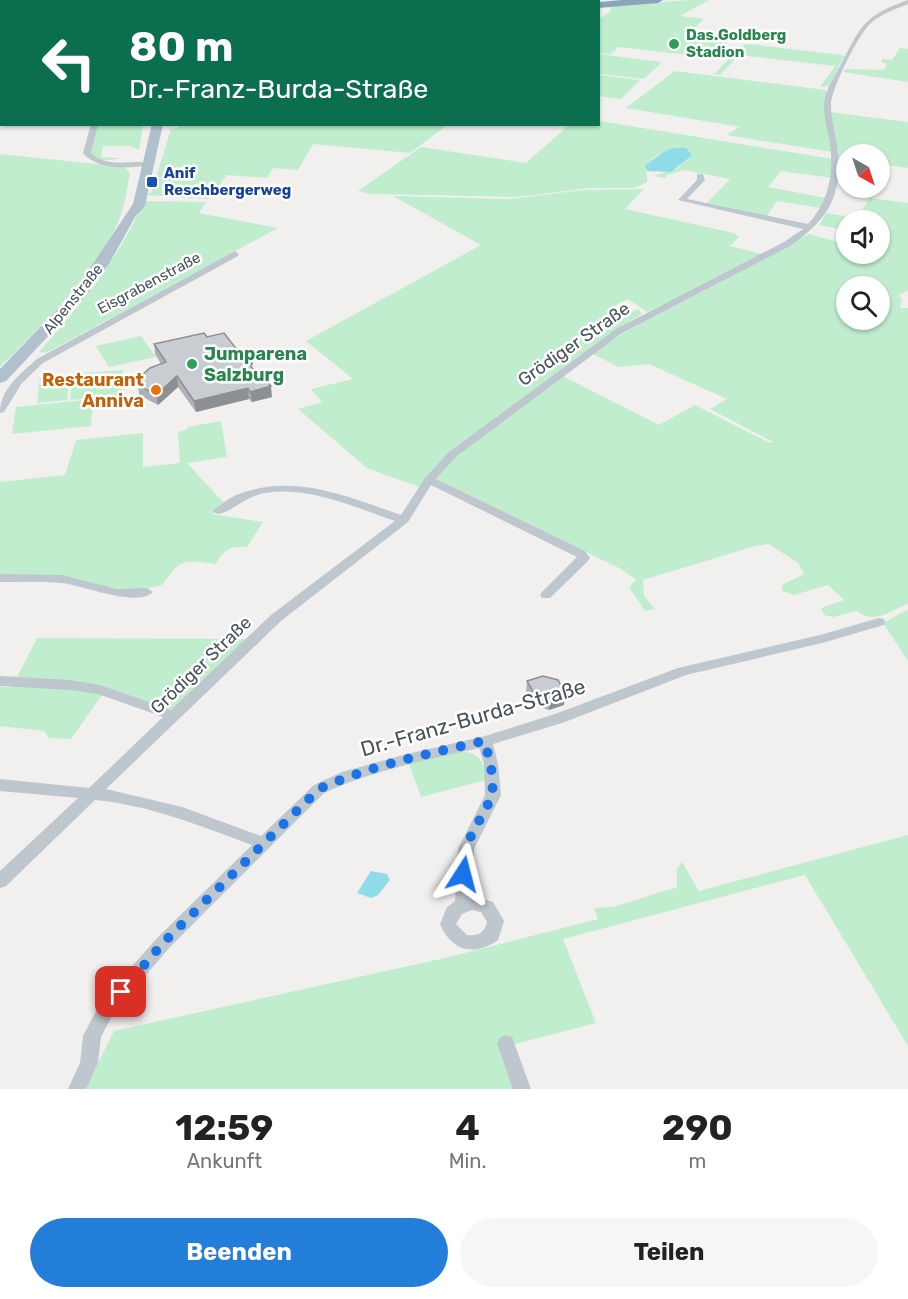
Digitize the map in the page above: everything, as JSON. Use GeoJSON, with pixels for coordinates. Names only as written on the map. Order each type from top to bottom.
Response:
{"type":"FeatureCollection","features":[{"type":"Feature","properties":{"kind":"highway"},"geometry":{"type":"LineString","coordinates":[[600,3],[626,0]]}},
{"type":"Feature","properties":{"kind":"highway"},"geometry":{"type":"LineString","coordinates":[[600,3],[658,0]]}},
{"type":"Feature","properties":{"kind":"main road","name":"Alpenstraße"},"geometry":{"type":"LineString","coordinates":[[133,209],[129,207],[150,126]]}},
{"type":"Feature","properties":{"kind":"main road","name":"Alpenstraße"},"geometry":{"type":"LineString","coordinates":[[0,378],[62,315],[93,277],[116,243],[133,209],[139,206],[158,126]]}},
{"type":"Feature","properties":{"kind":"street"},"geometry":{"type":"LineString","coordinates":[[700,176],[701,180],[683,198],[689,203],[811,228],[824,208],[836,177],[828,116],[832,86],[858,31],[876,16],[908,2]]}},
{"type":"Feature","properties":{"kind":"street"},"geometry":{"type":"LineString","coordinates":[[94,126],[87,153],[91,159],[112,165],[141,164]]}},
{"type":"Feature","properties":{"kind":"street","name":"Grödiger Straße"},"geometry":{"type":"LineString","coordinates":[[0,881],[276,618],[404,520],[429,480],[453,454],[619,331],[787,244],[811,228]]}},
{"type":"Feature","properties":{"kind":"street","name":"Eisgrabenstraße"},"geometry":{"type":"LineString","coordinates":[[0,410],[13,388],[40,361],[235,254]]}},
{"type":"Feature","properties":{"kind":"street"},"geometry":{"type":"LineString","coordinates":[[429,480],[581,554],[584,558],[546,595]]}},
{"type":"Feature","properties":{"kind":"street"},"geometry":{"type":"LineString","coordinates":[[219,511],[251,492],[295,487],[404,520]]}},
{"type":"Feature","properties":{"kind":"street"},"geometry":{"type":"LineString","coordinates":[[0,578],[63,579],[116,593],[147,592]]}},
{"type":"Feature","properties":{"kind":"street","name":"Dr.-Franz-Burda-Straße"},"geometry":{"type":"LineString","coordinates":[[77,1089],[88,1063],[93,1036],[108,1006],[164,942],[319,789],[347,776],[484,741],[560,718],[682,671],[822,639],[879,622]]}},
{"type":"Feature","properties":{"kind":"street"},"geometry":{"type":"LineString","coordinates":[[0,681],[70,685],[100,690],[174,716]]}},
{"type":"Feature","properties":{"kind":"street"},"geometry":{"type":"LineString","coordinates":[[464,904],[466,849],[493,795],[491,764],[484,741]]}},
{"type":"Feature","properties":{"kind":"street"},"geometry":{"type":"LineString","coordinates":[[0,784],[94,793],[182,813],[263,843]]}},
{"type":"Feature","properties":{"kind":"street"},"geometry":{"type":"LineString","coordinates":[[506,1043],[522,1089]]}},
{"type":"Feature","properties":{"kind":"green space"},"geometry":{"type":"Polygon","coordinates":[[[709,0],[680,16],[704,19],[686,36],[606,27],[728,41],[713,58],[619,47],[610,54],[600,53],[600,18],[611,11],[609,6],[709,0]]]}},
{"type":"Feature","properties":{"kind":"green space"},"geometry":{"type":"Polygon","coordinates":[[[748,44],[844,56],[829,86],[820,87],[835,66],[739,55],[720,75],[714,74],[741,46],[748,44]]]}},
{"type":"Feature","properties":{"kind":"green space"},"geometry":{"type":"Polygon","coordinates":[[[900,48],[908,49],[908,82],[843,72],[845,69],[884,70],[887,63],[882,63],[882,59],[892,60],[900,48]]]}},
{"type":"Feature","properties":{"kind":"green space"},"geometry":{"type":"Polygon","coordinates":[[[600,54],[662,62],[644,79],[600,74],[600,54]]]}},
{"type":"Feature","properties":{"kind":"green space"},"geometry":{"type":"Polygon","coordinates":[[[675,71],[826,90],[832,152],[726,135],[740,127],[626,108],[675,71]]]}},
{"type":"Feature","properties":{"kind":"green space"},"geometry":{"type":"Polygon","coordinates":[[[600,75],[640,80],[621,99],[600,96],[600,75]]]}},
{"type":"Feature","properties":{"kind":"green space"},"geometry":{"type":"Polygon","coordinates":[[[830,112],[908,122],[908,168],[890,166],[890,144],[836,144],[836,146],[830,112]]]}},
{"type":"Feature","properties":{"kind":"green space"},"geometry":{"type":"Polygon","coordinates":[[[600,121],[833,159],[833,178],[781,171],[768,187],[826,198],[821,208],[777,201],[766,217],[707,203],[730,179],[684,170],[667,175],[666,178],[653,176],[676,169],[683,163],[658,155],[644,166],[647,170],[647,182],[634,188],[590,188],[517,197],[371,194],[358,191],[421,147],[526,163],[568,126],[600,126],[600,121]]]}},
{"type":"Feature","properties":{"kind":"green space"},"geometry":{"type":"Polygon","coordinates":[[[97,126],[143,126],[139,150],[130,146],[103,146],[101,157],[120,158],[106,160],[92,155],[90,149],[97,126]]]}},
{"type":"Feature","properties":{"kind":"green space"},"geometry":{"type":"Polygon","coordinates":[[[179,126],[446,126],[410,153],[313,144],[298,170],[273,168],[267,178],[227,175],[208,199],[147,195],[152,191],[171,129],[179,126]]]}},
{"type":"Feature","properties":{"kind":"green space"},"geometry":{"type":"Polygon","coordinates":[[[0,154],[125,167],[130,173],[121,214],[113,234],[100,255],[69,296],[0,367],[0,154]]]}},
{"type":"Feature","properties":{"kind":"green space"},"geometry":{"type":"Polygon","coordinates":[[[644,189],[625,209],[734,233],[739,237],[730,246],[762,254],[687,294],[647,312],[628,299],[612,307],[627,314],[638,309],[642,314],[611,333],[495,418],[435,467],[419,487],[367,468],[298,409],[322,402],[311,389],[353,379],[306,341],[481,245],[393,196],[510,199],[583,190],[644,189]]]}},
{"type":"Feature","properties":{"kind":"green space"},"geometry":{"type":"Polygon","coordinates":[[[869,198],[908,203],[908,290],[899,295],[902,300],[900,308],[908,308],[908,603],[876,617],[869,617],[857,611],[833,617],[824,615],[821,608],[844,600],[828,585],[794,595],[782,591],[782,585],[804,574],[798,563],[769,544],[755,546],[643,580],[644,596],[655,609],[645,611],[629,587],[636,580],[621,569],[436,479],[458,455],[563,376],[659,425],[695,405],[770,443],[773,442],[710,409],[727,399],[649,364],[619,367],[593,354],[631,329],[809,234],[836,241],[836,264],[890,264],[890,210],[862,210],[869,198]]]}},
{"type":"Feature","properties":{"kind":"green space"},"geometry":{"type":"Polygon","coordinates":[[[144,201],[206,202],[199,213],[278,228],[46,353],[39,352],[98,281],[123,242],[144,201]]]}},
{"type":"Feature","properties":{"kind":"green space"},"geometry":{"type":"Polygon","coordinates":[[[826,213],[836,215],[836,228],[819,225],[826,213]]]}},
{"type":"Feature","properties":{"kind":"green space"},"geometry":{"type":"Polygon","coordinates":[[[141,336],[156,357],[109,367],[96,346],[141,336]]]}},
{"type":"Feature","properties":{"kind":"green space"},"geometry":{"type":"Polygon","coordinates":[[[123,370],[122,396],[70,400],[73,374],[123,370]]]}},
{"type":"Feature","properties":{"kind":"green space"},"geometry":{"type":"Polygon","coordinates":[[[70,374],[67,400],[37,403],[40,377],[70,374]]]}},
{"type":"Feature","properties":{"kind":"green space"},"geometry":{"type":"Polygon","coordinates":[[[93,399],[91,426],[12,434],[16,407],[93,399]]]}},
{"type":"Feature","properties":{"kind":"green space"},"geometry":{"type":"Polygon","coordinates":[[[221,421],[227,457],[187,463],[224,503],[212,514],[263,522],[247,547],[228,550],[216,564],[184,562],[174,569],[162,585],[134,591],[117,590],[72,577],[0,577],[0,482],[65,475],[76,440],[143,433],[143,467],[180,463],[178,432],[188,427],[221,421]]]}},
{"type":"Feature","properties":{"kind":"green space"},"geometry":{"type":"Polygon","coordinates":[[[908,609],[908,661],[883,623],[908,609]]]}},
{"type":"Feature","properties":{"kind":"green space"},"geometry":{"type":"Polygon","coordinates":[[[37,638],[249,639],[174,711],[102,695],[71,739],[49,738],[44,731],[0,726],[0,687],[12,687],[37,638]]]}},
{"type":"Feature","properties":{"kind":"green space"},"geometry":{"type":"Polygon","coordinates":[[[459,751],[472,754],[480,759],[486,780],[421,797],[409,764],[459,751]]]}},
{"type":"Feature","properties":{"kind":"green space"},"geometry":{"type":"Polygon","coordinates":[[[908,835],[908,1046],[805,875],[563,939],[596,1023],[500,1048],[514,1089],[85,1089],[114,1031],[445,958],[598,919],[594,908],[613,907],[677,887],[677,869],[682,862],[699,891],[908,835]]]}},
{"type":"Feature","properties":{"kind":"water"},"geometry":{"type":"Polygon","coordinates":[[[686,148],[692,155],[671,172],[648,171],[644,166],[667,150],[686,148]]]}},
{"type":"Feature","properties":{"kind":"water"},"geometry":{"type":"Polygon","coordinates":[[[371,871],[387,874],[390,880],[378,895],[371,898],[357,893],[371,871]]]}},
{"type":"Feature","properties":{"kind":"building"},"geometry":{"type":"Polygon","coordinates":[[[204,333],[207,337],[224,333],[238,351],[251,354],[246,360],[261,379],[271,386],[250,392],[248,388],[194,401],[177,376],[156,395],[138,385],[141,376],[150,368],[166,362],[154,344],[204,333]]]}},
{"type":"Feature","properties":{"kind":"building"},"geometry":{"type":"Polygon","coordinates":[[[543,676],[558,680],[565,693],[549,698],[534,693],[527,681],[543,676]]]}},
{"type":"Feature","properties":{"kind":"place","name":"Das.Goldberg Stadion"},"geometry":{"type":"Point","coordinates":[674,44]}},
{"type":"Feature","properties":{"kind":"place","name":"Anif Reschbergerweg"},"geometry":{"type":"Point","coordinates":[152,182]}},
{"type":"Feature","properties":{"kind":"place","name":"Jumparena Salzburg"},"geometry":{"type":"Point","coordinates":[192,364]}},
{"type":"Feature","properties":{"kind":"place","name":"Restaurant Anniva"},"geometry":{"type":"Point","coordinates":[156,390]}},
{"type":"Feature","properties":{"kind":"route"},"geometry":{"type":"LineString","coordinates":[[121,992],[164,942],[301,804],[319,789],[347,776],[484,741],[491,764],[493,795],[470,838],[464,859],[463,874]]}}]}
